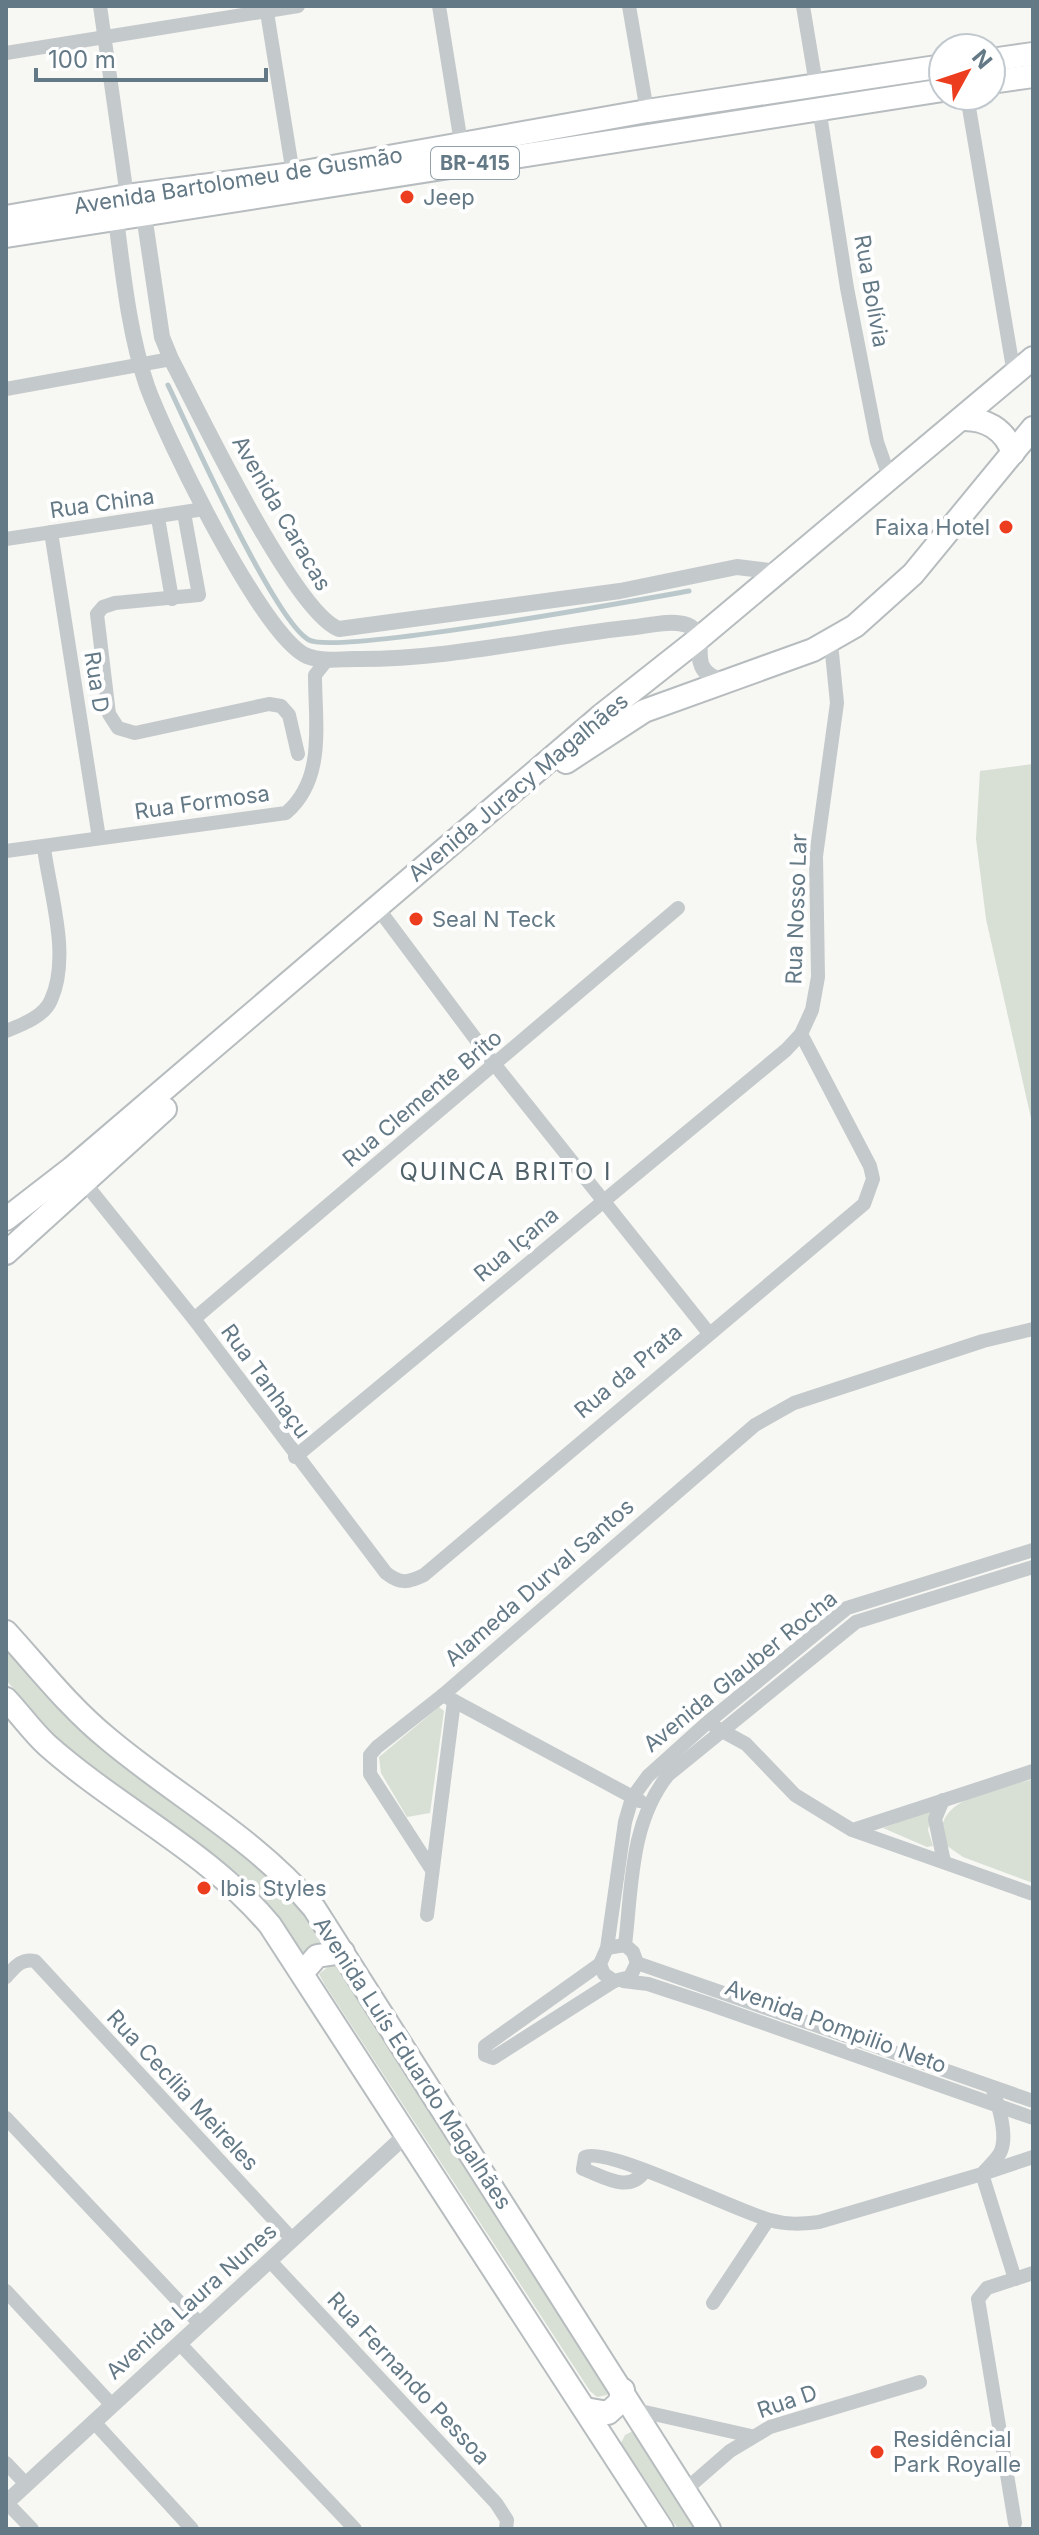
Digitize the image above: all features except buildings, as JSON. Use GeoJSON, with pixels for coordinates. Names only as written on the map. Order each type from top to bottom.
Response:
{"type":"FeatureCollection","features":[{"type":"Feature","properties":{"kind":"main road"},"geometry":{"type":"LineString","coordinates":[[1007,58],[1033,54]]}},
{"type":"Feature","properties":{"kind":"main road","name":"Avenida Bartolomeu de Gusmão"},"geometry":{"type":"LineString","coordinates":[[6,217],[127,196],[293,174],[647,111],[927,68]]}},
{"type":"Feature","properties":{"kind":"main road"},"geometry":{"type":"LineString","coordinates":[[1007,80],[1033,76]]}},
{"type":"Feature","properties":{"kind":"main road","name":"Avenida Bartolomeu de Gusmão"},"geometry":{"type":"LineString","coordinates":[[6,236],[927,92]]}},
{"type":"Feature","properties":{"kind":"main road","name":"Avenida Juracy Magalhães"},"geometry":{"type":"LineString","coordinates":[[6,1253],[590,724],[700,637],[1033,358]]}},
{"type":"Feature","properties":{"kind":"main road"},"geometry":{"type":"LineString","coordinates":[[961,419],[990,425],[1006,438],[1013,453]]}},
{"type":"Feature","properties":{"kind":"main road","name":"Avenida Juracy Magalhães"},"geometry":{"type":"LineString","coordinates":[[6,1219],[555,771],[601,737],[644,711],[831,643],[898,590],[1033,428]]}},
{"type":"Feature","properties":{"kind":"main road","name":"Avenida Luís Eduardo Magalhães"},"geometry":{"type":"LineString","coordinates":[[6,1632],[73,1708],[106,1738],[251,1843],[287,1876],[314,1908],[709,2529]]}},
{"type":"Feature","properties":{"kind":"main road","name":"Avenida Luís Eduardo Magalhães"},"geometry":{"type":"LineString","coordinates":[[6,1699],[47,1744],[245,1895],[303,1972],[623,2469],[653,2525]]}},
{"type":"Feature","properties":{"kind":"main road"},"geometry":{"type":"LineString","coordinates":[[303,1972],[317,1956],[343,1952]]}},
{"type":"Feature","properties":{"kind":"main road"},"geometry":{"type":"LineString","coordinates":[[585,2409],[608,2413],[615,2409],[623,2390]]}},
{"type":"Feature","properties":{"kind":"main road"},"geometry":{"type":"LineString","coordinates":[[623,2469],[627,2456],[639,2447],[660,2452]]}},
{"type":"Feature","properties":{"kind":"street"},"geometry":{"type":"LineString","coordinates":[[100,6],[127,196]]}},
{"type":"Feature","properties":{"kind":"street"},"geometry":{"type":"LineString","coordinates":[[6,53],[266,8],[298,6]]}},
{"type":"Feature","properties":{"kind":"street"},"geometry":{"type":"LineString","coordinates":[[439,6],[461,143]]}},
{"type":"Feature","properties":{"kind":"street"},"geometry":{"type":"LineString","coordinates":[[629,6],[647,111]]}},
{"type":"Feature","properties":{"kind":"street"},"geometry":{"type":"LineString","coordinates":[[803,6],[816,84]]}},
{"type":"Feature","properties":{"kind":"street"},"geometry":{"type":"LineString","coordinates":[[266,8],[293,174]]}},
{"type":"Feature","properties":{"kind":"street","name":"Rua Bolívia"},"geometry":{"type":"LineString","coordinates":[[819,108],[847,288],[877,442],[890,479]]}},
{"type":"Feature","properties":{"kind":"street"},"geometry":{"type":"LineString","coordinates":[[970,112],[1014,374]]}},
{"type":"Feature","properties":{"kind":"street","name":"Avenida Caracas"},"geometry":{"type":"LineString","coordinates":[[144,215],[162,337],[171,359],[292,583],[319,618],[339,629],[620,591],[737,567],[778,572]]}},
{"type":"Feature","properties":{"kind":"street"},"geometry":{"type":"LineString","coordinates":[[116,219],[147,387],[204,509],[257,598],[292,646],[306,656],[327,660],[441,655],[672,623],[686,625],[700,637],[700,667],[706,674],[724,681]]}},
{"type":"Feature","properties":{"kind":"street"},"geometry":{"type":"LineString","coordinates":[[6,389],[171,359]]}},
{"type":"Feature","properties":{"kind":"street","name":"Rua China"},"geometry":{"type":"LineString","coordinates":[[6,539],[204,509]]}},
{"type":"Feature","properties":{"kind":"street"},"geometry":{"type":"LineString","coordinates":[[184,513],[199,595],[115,603],[103,607],[97,614],[109,714],[118,728],[135,733],[269,704],[281,706],[289,715],[298,754]]}},
{"type":"Feature","properties":{"kind":"street"},"geometry":{"type":"LineString","coordinates":[[158,518],[172,599]]}},
{"type":"Feature","properties":{"kind":"street","name":"Rua D"},"geometry":{"type":"LineString","coordinates":[[51,532],[99,838]]}},
{"type":"Feature","properties":{"kind":"street","name":"Rua Nosso Lar"},"geometry":{"type":"LineString","coordinates":[[801,1034],[812,1010],[818,977],[816,856],[837,716],[831,643]]}},
{"type":"Feature","properties":{"kind":"street","name":"Rua Formosa"},"geometry":{"type":"LineString","coordinates":[[6,851],[286,813],[300,801],[310,783],[315,757],[315,675],[327,660]]}},
{"type":"Feature","properties":{"kind":"street"},"geometry":{"type":"LineString","coordinates":[[6,1031],[38,1016],[51,1002],[61,969],[44,848]]}},
{"type":"Feature","properties":{"kind":"street","name":"Rua Clemente Brito"},"geometry":{"type":"LineString","coordinates":[[194,1319],[678,908]]}},
{"type":"Feature","properties":{"kind":"street"},"geometry":{"type":"LineString","coordinates":[[381,912],[495,1065],[708,1332]]}},
{"type":"Feature","properties":{"kind":"street","name":"Rua Içana"},"geometry":{"type":"LineString","coordinates":[[295,1457],[786,1050],[801,1034]]}},
{"type":"Feature","properties":{"kind":"street","name":"Rua da Prata"},"geometry":{"type":"LineString","coordinates":[[424,1575],[708,1332],[864,1204],[873,1179],[870,1166],[801,1034]]}},
{"type":"Feature","properties":{"kind":"street","name":"Rua Tanhaçu"},"geometry":{"type":"LineString","coordinates":[[84,1182],[194,1319],[295,1457],[386,1573],[396,1581],[409,1582],[424,1575]]}},
{"type":"Feature","properties":{"kind":"street","name":"Alameda Durval Santos"},"geometry":{"type":"LineString","coordinates":[[648,1805],[448,1698],[755,1425],[794,1403],[983,1341],[1033,1329]]}},
{"type":"Feature","properties":{"kind":"street","name":"Avenida Glauber Rocha"},"geometry":{"type":"LineString","coordinates":[[607,1948],[619,1851],[632,1798],[648,1776],[708,1722],[847,1608],[1033,1550]]}},
{"type":"Feature","properties":{"kind":"street","name":"Avenida Glauber Rocha"},"geometry":{"type":"LineString","coordinates":[[625,1945],[638,1831],[648,1805],[668,1775],[856,1622],[1033,1567]]}},
{"type":"Feature","properties":{"kind":"street"},"geometry":{"type":"LineString","coordinates":[[432,1870],[370,1774],[368,1764],[377,1747],[448,1698]]}},
{"type":"Feature","properties":{"kind":"street"},"geometry":{"type":"LineString","coordinates":[[427,1915],[448,1698]]}},
{"type":"Feature","properties":{"kind":"street"},"geometry":{"type":"LineString","coordinates":[[708,1722],[746,1744],[795,1795],[852,1830],[1033,1894]]}},
{"type":"Feature","properties":{"kind":"street"},"geometry":{"type":"LineString","coordinates":[[852,1830],[1033,1771]]}},
{"type":"Feature","properties":{"kind":"street"},"geometry":{"type":"LineString","coordinates":[[943,1800],[935,1819],[944,1862]]}},
{"type":"Feature","properties":{"kind":"street"},"geometry":{"type":"LineString","coordinates":[[625,1945],[633,1952],[637,1963],[635,1971],[493,2058],[485,2055],[485,2046],[600,1964],[607,1948],[625,1945]]}},
{"type":"Feature","properties":{"kind":"street","name":"Rua Cecília Meireles"},"geometry":{"type":"LineString","coordinates":[[6,1977],[27,1959],[43,1970],[292,2239]]}},
{"type":"Feature","properties":{"kind":"street","name":"Avenida Pompilio Neto"},"geometry":{"type":"LineString","coordinates":[[637,1963],[939,2065],[1033,2101]]}},
{"type":"Feature","properties":{"kind":"street"},"geometry":{"type":"LineString","coordinates":[[600,1964],[604,1974],[619,1981]]}},
{"type":"Feature","properties":{"kind":"street","name":"Avenida Pompilio Neto"},"geometry":{"type":"LineString","coordinates":[[619,1981],[648,1984],[709,2004],[1033,2118]]}},
{"type":"Feature","properties":{"kind":"street"},"geometry":{"type":"LineString","coordinates":[[982,2174],[1000,2152],[999,2107],[992,2087]]}},
{"type":"Feature","properties":{"kind":"street"},"geometry":{"type":"LineString","coordinates":[[6,2118],[200,2324]]}},
{"type":"Feature","properties":{"kind":"street","name":"Avenida Laura Nunes"},"geometry":{"type":"LineString","coordinates":[[6,2503],[407,2134]]}},
{"type":"Feature","properties":{"kind":"street"},"geometry":{"type":"LineString","coordinates":[[645,2171],[768,2220],[793,2225],[819,2222],[1033,2157]]}},
{"type":"Feature","properties":{"kind":"street"},"geometry":{"type":"LineString","coordinates":[[982,2174],[1015,2279]]}},
{"type":"Feature","properties":{"kind":"street"},"geometry":{"type":"LineString","coordinates":[[713,2303],[768,2220]]}},
{"type":"Feature","properties":{"kind":"street","name":"Rua Fernando Pessoa"},"geometry":{"type":"LineString","coordinates":[[270,2261],[496,2503],[507,2520],[506,2529]]}},
{"type":"Feature","properties":{"kind":"street"},"geometry":{"type":"LineString","coordinates":[[1015,2523],[978,2299],[987,2288],[1033,2273]]}},
{"type":"Feature","properties":{"kind":"street"},"geometry":{"type":"LineString","coordinates":[[6,2291],[111,2404]]}},
{"type":"Feature","properties":{"kind":"street"},"geometry":{"type":"LineString","coordinates":[[179,2343],[355,2529]]}},
{"type":"Feature","properties":{"kind":"street","name":"Rua D"},"geometry":{"type":"LineString","coordinates":[[684,2491],[751,2436],[920,2382]]}},
{"type":"Feature","properties":{"kind":"street"},"geometry":{"type":"LineString","coordinates":[[636,2410],[751,2436]]}},
{"type":"Feature","properties":{"kind":"street"},"geometry":{"type":"LineString","coordinates":[[94,2422],[192,2529]]}},
{"type":"Feature","properties":{"kind":"street"},"geometry":{"type":"LineString","coordinates":[[6,2463],[26,2484]]}},
{"type":"Feature","properties":{"kind":"street"},"geometry":{"type":"LineString","coordinates":[[6,2503],[32,2529]]}},
{"type":"Feature","properties":{"kind":"shaded area"},"geometry":{"type":"Polygon","coordinates":[[[1033,764],[1033,1127],[986,919],[976,839],[980,771],[1033,764]]]}},
{"type":"Feature","properties":{"kind":"shaded area"},"geometry":{"type":"Polygon","coordinates":[[[6,1635],[258,1856],[331,1942],[319,1945],[305,1956],[261,1895],[237,1873],[59,1740],[6,1680],[6,1635]]]}},
{"type":"Feature","properties":{"kind":"shaded area"},"geometry":{"type":"Polygon","coordinates":[[[439,1707],[444,1711],[430,1813],[407,1817],[381,1773],[379,1757],[439,1707]]]}},
{"type":"Feature","properties":{"kind":"shaded area"},"geometry":{"type":"Polygon","coordinates":[[[1033,1779],[1033,1883],[963,1857],[943,1843],[942,1827],[947,1815],[958,1805],[987,1792],[1033,1779]]]}},
{"type":"Feature","properties":{"kind":"shaded area"},"geometry":{"type":"Polygon","coordinates":[[[932,1810],[928,1830],[933,1846],[927,1847],[883,1828],[932,1810]]]}},
{"type":"Feature","properties":{"kind":"shaded area"},"geometry":{"type":"Polygon","coordinates":[[[334,1962],[346,1966],[610,2390],[607,2395],[597,2397],[590,2391],[325,1985],[319,1974],[334,1962]]]}},
{"type":"Feature","properties":{"kind":"shaded area"},"geometry":{"type":"Polygon","coordinates":[[[635,2430],[705,2529],[678,2529],[621,2443],[625,2435],[635,2430]]]}},
{"type":"Feature","properties":{"kind":"waterway"},"geometry":{"type":"LineString","coordinates":[[168,385],[255,563],[275,598],[309,640],[331,643],[428,633],[689,591]]}},
{"type":"Feature","properties":{"kind":"place","name":"Jeep"},"geometry":{"type":"Point","coordinates":[407,197]}},
{"type":"Feature","properties":{"kind":"place","name":"Faixa Hotel"},"geometry":{"type":"Point","coordinates":[1006,527]}},
{"type":"Feature","properties":{"kind":"place","name":"Seal N Teck"},"geometry":{"type":"Point","coordinates":[416,919]}},
{"type":"Feature","properties":{"kind":"place","name":"Ibis Styles"},"geometry":{"type":"Point","coordinates":[204,1888]}},
{"type":"Feature","properties":{"kind":"place","name":"Residêncial Park Royalle"},"geometry":{"type":"Point","coordinates":[877,2452]}},
{"type":"Feature","properties":{"kind":"district","name":"QUINCA BRITO I"},"geometry":{"type":"Point","coordinates":[506,1171]}}]}
